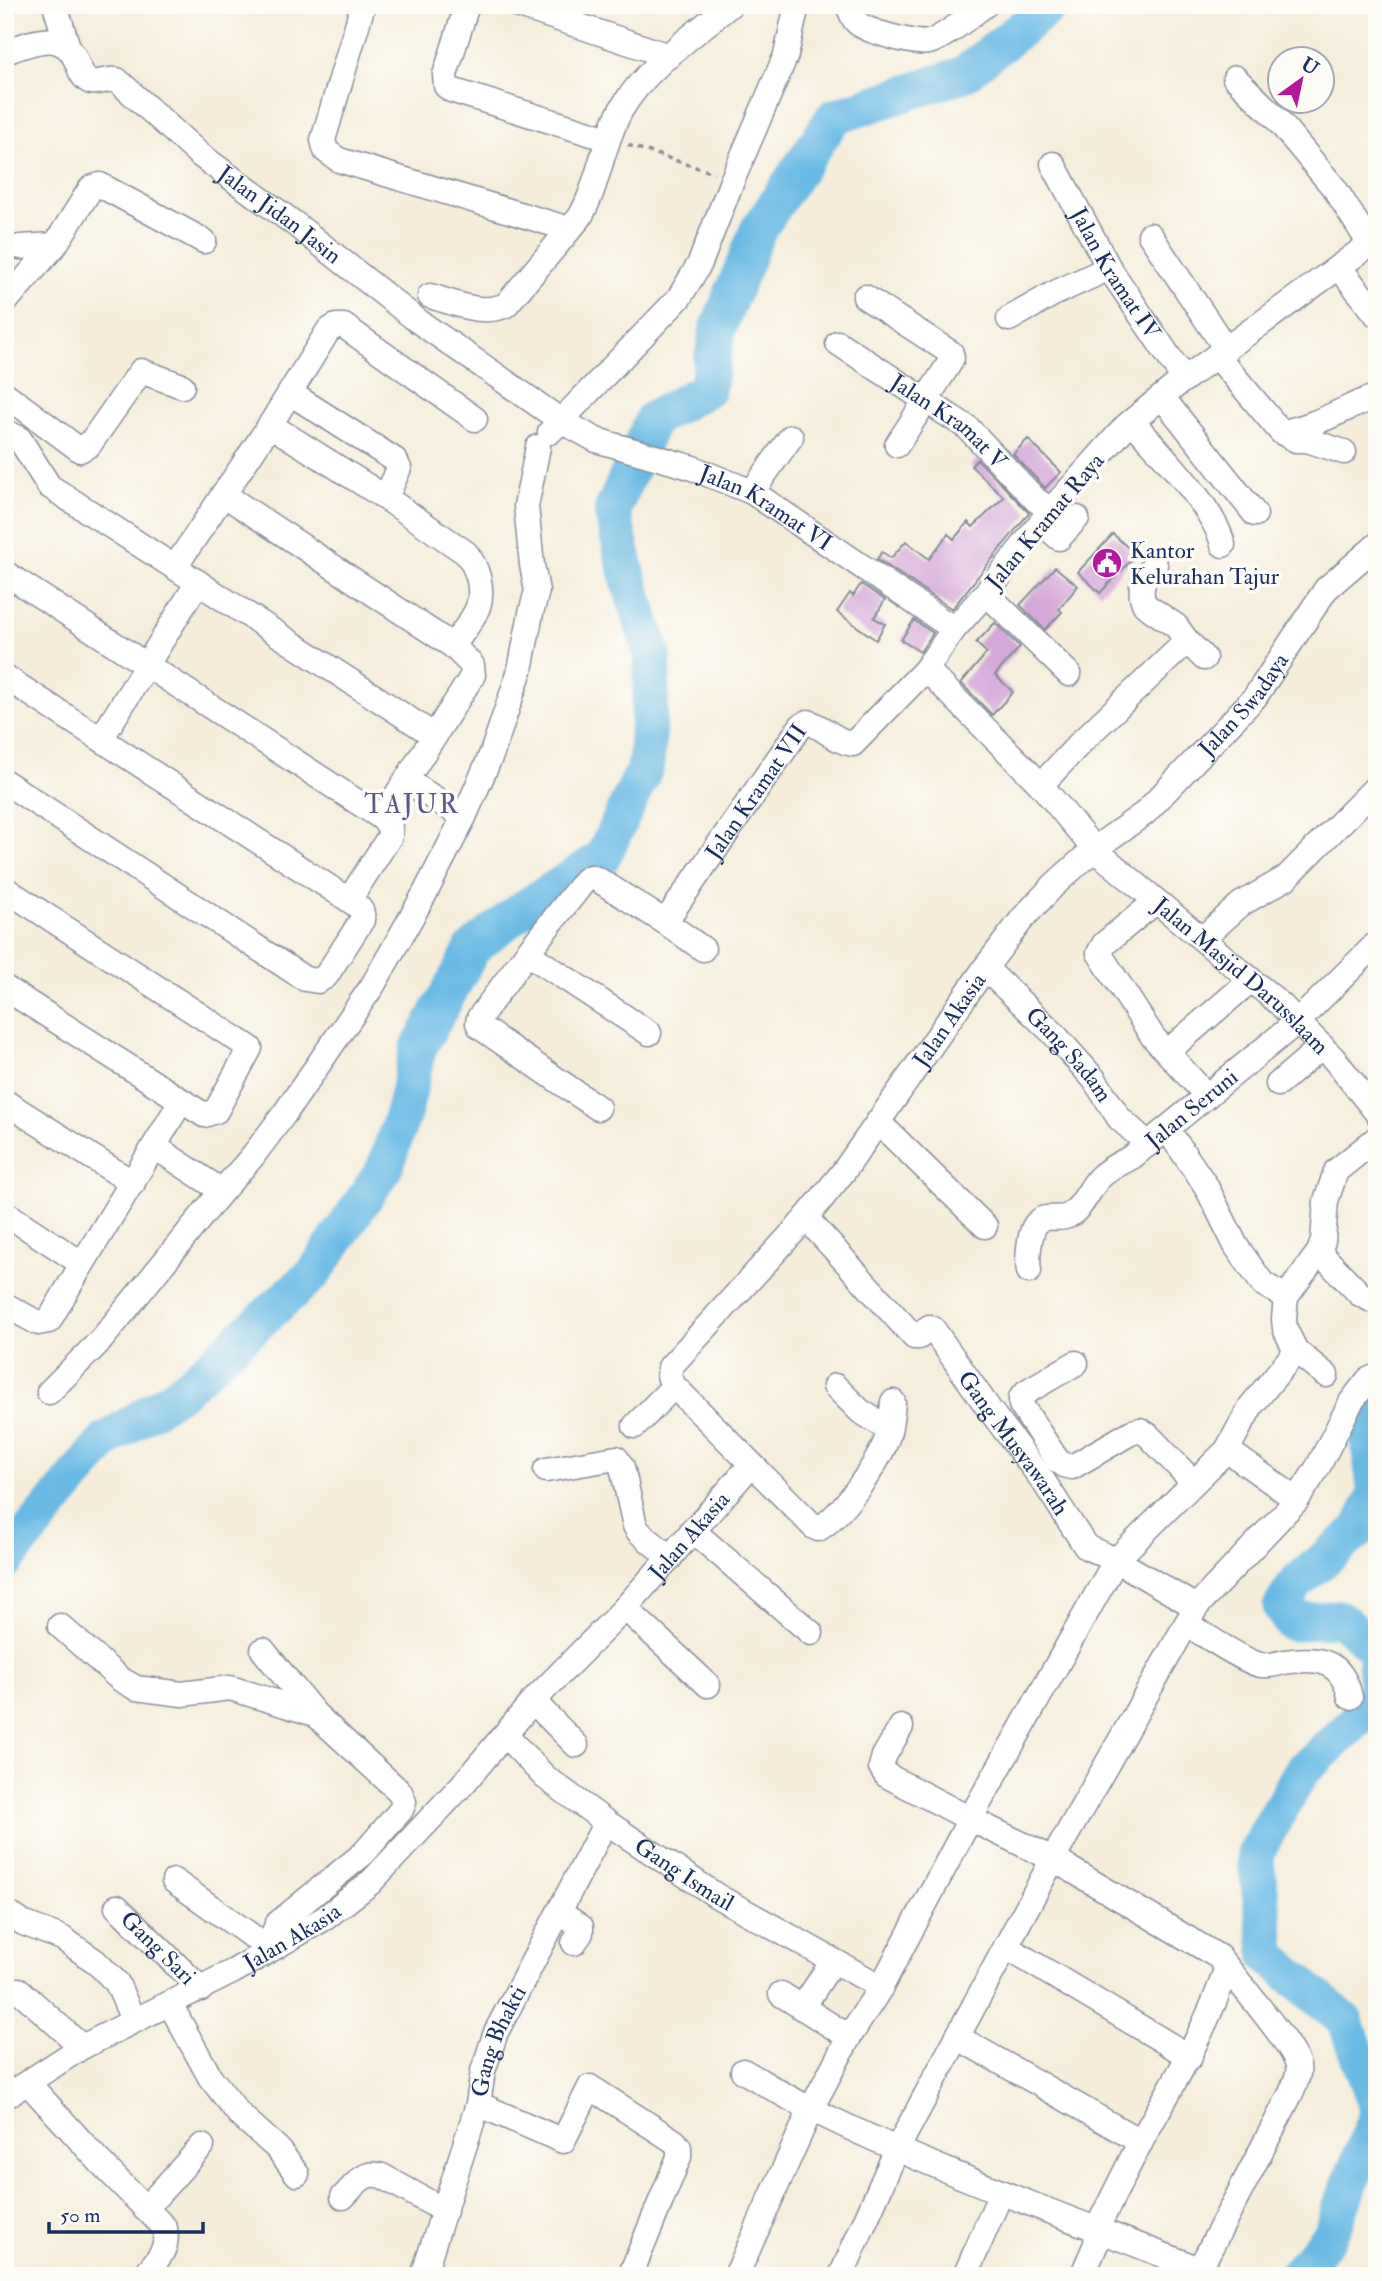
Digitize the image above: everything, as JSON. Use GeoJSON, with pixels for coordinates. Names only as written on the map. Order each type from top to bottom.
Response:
{"type":"FeatureCollection","features":[{"type":"Feature","properties":{"kind":"street"},"geometry":{"type":"LineString","coordinates":[[55,5],[68,47]]}},
{"type":"Feature","properties":{"kind":"street"},"geometry":{"type":"LineString","coordinates":[[363,5],[323,140],[326,152],[339,160],[569,229]]}},
{"type":"Feature","properties":{"kind":"street"},"geometry":{"type":"LineString","coordinates":[[517,5],[669,56]]}},
{"type":"Feature","properties":{"kind":"street"},"geometry":{"type":"LineString","coordinates":[[430,296],[477,309],[493,311],[506,306],[589,201],[608,139],[621,109],[669,56],[730,5]]}},
{"type":"Feature","properties":{"kind":"street"},"geometry":{"type":"LineString","coordinates":[[49,1392],[101,1340],[252,1157],[373,985],[424,895],[462,810],[492,753],[520,670],[537,591],[526,506],[538,447],[560,420],[679,298],[700,263],[786,55],[797,5]]}},
{"type":"Feature","properties":{"kind":"street"},"geometry":{"type":"LineString","coordinates":[[848,5],[853,18],[871,31],[927,43],[985,5]]}},
{"type":"Feature","properties":{"kind":"street"},"geometry":{"type":"LineString","coordinates":[[464,6],[445,75],[446,86],[608,139]]}},
{"type":"Feature","properties":{"kind":"street"},"geometry":{"type":"LineString","coordinates":[[5,52],[38,40],[57,42],[68,47]]}},
{"type":"Feature","properties":{"kind":"street","name":"Jalan Jidan Jasin"},"geometry":{"type":"LineString","coordinates":[[68,47],[75,56],[82,75],[89,81],[95,83],[109,78],[117,80],[200,155],[295,224],[418,321],[560,420]]}},
{"type":"Feature","properties":{"kind":"street"},"geometry":{"type":"LineString","coordinates":[[1235,78],[1276,118],[1335,189],[1373,242]]}},
{"type":"Feature","properties":{"kind":"street","name":"Jalan Kramat IV"},"geometry":{"type":"LineString","coordinates":[[1053,164],[1109,268],[1184,379]]}},
{"type":"Feature","properties":{"kind":"street"},"geometry":{"type":"LineString","coordinates":[[5,302],[55,245],[91,188],[95,186],[100,186],[204,241]]}},
{"type":"Feature","properties":{"kind":"street"},"geometry":{"type":"LineString","coordinates":[[1150,235],[1221,352],[1281,432],[1296,440],[1307,440],[1344,452]]}},
{"type":"Feature","properties":{"kind":"street","name":"Jalan Kramat Raya"},"geometry":{"type":"LineString","coordinates":[[926,669],[954,629],[1046,516],[1132,421],[1184,379],[1373,242]]}},
{"type":"Feature","properties":{"kind":"street"},"geometry":{"type":"LineString","coordinates":[[20,247],[55,245]]}},
{"type":"Feature","properties":{"kind":"street"},"geometry":{"type":"LineString","coordinates":[[1339,267],[1377,314]]}},
{"type":"Feature","properties":{"kind":"street"},"geometry":{"type":"LineString","coordinates":[[1009,319],[1053,294],[1109,268]]}},
{"type":"Feature","properties":{"kind":"street"},"geometry":{"type":"LineString","coordinates":[[865,297],[951,352],[949,364],[897,444]]}},
{"type":"Feature","properties":{"kind":"street"},"geometry":{"type":"LineString","coordinates":[[175,567],[270,425],[328,331],[336,326],[344,326],[475,419]]}},
{"type":"Feature","properties":{"kind":"street","name":"Jalan Kramat V"},"geometry":{"type":"LineString","coordinates":[[838,343],[968,428],[1036,500],[1046,516]]}},
{"type":"Feature","properties":{"kind":"street"},"geometry":{"type":"LineString","coordinates":[[5,394],[80,450],[89,445],[141,371],[182,386]]}},
{"type":"Feature","properties":{"kind":"street"},"geometry":{"type":"LineString","coordinates":[[290,393],[395,460],[399,468],[386,498]]}},
{"type":"Feature","properties":{"kind":"street"},"geometry":{"type":"LineString","coordinates":[[1161,397],[1255,514]]}},
{"type":"Feature","properties":{"kind":"street"},"geometry":{"type":"LineString","coordinates":[[1281,432],[1310,426],[1369,399],[1377,405]]}},
{"type":"Feature","properties":{"kind":"street","name":"Jalan Kramat VI"},"geometry":{"type":"LineString","coordinates":[[560,420],[596,440],[690,467],[752,492],[954,629]]}},
{"type":"Feature","properties":{"kind":"street"},"geometry":{"type":"LineString","coordinates":[[1132,421],[1209,514],[1220,532],[1223,545]]}},
{"type":"Feature","properties":{"kind":"street"},"geometry":{"type":"LineString","coordinates":[[270,425],[386,498],[466,553],[475,564],[480,588],[478,607],[453,646]]}},
{"type":"Feature","properties":{"kind":"street"},"geometry":{"type":"LineString","coordinates":[[5,432],[19,438],[50,486],[435,736]]}},
{"type":"Feature","properties":{"kind":"street"},"geometry":{"type":"LineString","coordinates":[[752,492],[791,437]]}},
{"type":"Feature","properties":{"kind":"street"},"geometry":{"type":"LineString","coordinates":[[223,494],[453,646],[472,665],[473,675],[382,818]]}},
{"type":"Feature","properties":{"kind":"street"},"geometry":{"type":"LineString","coordinates":[[1046,516],[1059,538],[1077,518]]}},
{"type":"Feature","properties":{"kind":"street","name":"Jalan Swadaya"},"geometry":{"type":"LineString","coordinates":[[1094,849],[1145,813],[1255,696],[1326,589],[1377,545]]}},
{"type":"Feature","properties":{"kind":"street"},"geometry":{"type":"LineString","coordinates":[[1041,785],[1083,740],[1195,649],[1177,626],[1145,605],[1142,599],[1143,582],[1154,565]]}},
{"type":"Feature","properties":{"kind":"street"},"geometry":{"type":"LineString","coordinates":[[5,573],[382,818],[390,827],[390,836],[349,900]]}},
{"type":"Feature","properties":{"kind":"street"},"geometry":{"type":"LineString","coordinates":[[101,739],[198,582]]}},
{"type":"Feature","properties":{"kind":"street"},"geometry":{"type":"LineString","coordinates":[[986,593],[1069,674]]}},
{"type":"Feature","properties":{"kind":"street"},"geometry":{"type":"LineString","coordinates":[[926,669],[1041,785],[1094,849]]}},
{"type":"Feature","properties":{"kind":"street","name":"Jalan Kramat VII"},"geometry":{"type":"LineString","coordinates":[[665,922],[801,726],[808,722],[845,743],[853,744],[926,669]]}},
{"type":"Feature","properties":{"kind":"street"},"geometry":{"type":"LineString","coordinates":[[5,677],[361,908],[362,920],[326,976],[318,981],[305,979],[5,782]]}},
{"type":"Feature","properties":{"kind":"street"},"geometry":{"type":"LineString","coordinates":[[411,775],[462,810]]}},
{"type":"Feature","properties":{"kind":"street"},"geometry":{"type":"LineString","coordinates":[[1203,938],[1241,904],[1286,878],[1375,775]]}},
{"type":"Feature","properties":{"kind":"street","name":"Jalan Masjid Darusslaam"},"geometry":{"type":"LineString","coordinates":[[1094,849],[1155,902],[1203,938],[1297,1022],[1322,1046],[1377,1113]]}},
{"type":"Feature","properties":{"kind":"street","name":"Jalan Akasia"},"geometry":{"type":"LineString","coordinates":[[674,1386],[669,1376],[670,1367],[806,1218],[844,1171],[985,968],[1023,918],[1094,849]]}},
{"type":"Feature","properties":{"kind":"street"},"geometry":{"type":"LineString","coordinates":[[598,1108],[480,1027],[478,1023],[527,953],[590,877],[665,922],[702,949]]}},
{"type":"Feature","properties":{"kind":"street"},"geometry":{"type":"LineString","coordinates":[[5,889],[250,1048],[216,1111],[204,1115],[5,988]]}},
{"type":"Feature","properties":{"kind":"street"},"geometry":{"type":"LineString","coordinates":[[1155,902],[1104,944],[1099,953],[1153,1037],[1207,1096]]}},
{"type":"Feature","properties":{"kind":"street","name":"Jalan Seruni"},"geometry":{"type":"LineString","coordinates":[[1029,1271],[1028,1255],[1034,1227],[1038,1222],[1045,1217],[1067,1217],[1107,1171],[1132,1157],[1297,1022],[1377,943]]}},
{"type":"Feature","properties":{"kind":"street"},"geometry":{"type":"LineString","coordinates":[[527,953],[649,1033]]}},
{"type":"Feature","properties":{"kind":"street","name":"Gang Sadam"},"geometry":{"type":"LineString","coordinates":[[985,968],[1052,1032],[1094,1079],[1119,1118],[1157,1137],[1206,1186],[1236,1246],[1264,1284],[1286,1297]]}},
{"type":"Feature","properties":{"kind":"street"},"geometry":{"type":"LineString","coordinates":[[1168,1051],[1251,980]]}},
{"type":"Feature","properties":{"kind":"street"},"geometry":{"type":"LineString","coordinates":[[1278,1084],[1322,1046]]}},
{"type":"Feature","properties":{"kind":"street"},"geometry":{"type":"LineString","coordinates":[[5,1305],[38,1324],[49,1321],[81,1263],[133,1183],[181,1101]]}},
{"type":"Feature","properties":{"kind":"street"},"geometry":{"type":"LineString","coordinates":[[5,1102],[133,1183]]}},
{"type":"Feature","properties":{"kind":"street"},"geometry":{"type":"LineString","coordinates":[[878,1122],[985,1226]]}},
{"type":"Feature","properties":{"kind":"street"},"geometry":{"type":"LineString","coordinates":[[1326,1376],[1296,1351],[1285,1329],[1286,1297],[1319,1252],[1323,1241],[1326,1201],[1336,1171],[1377,1138]]}},
{"type":"Feature","properties":{"kind":"street"},"geometry":{"type":"LineString","coordinates":[[155,1147],[222,1191]]}},
{"type":"Feature","properties":{"kind":"street"},"geometry":{"type":"LineString","coordinates":[[5,1213],[81,1263]]}},
{"type":"Feature","properties":{"kind":"street","name":"Gang Musyawarah"},"geometry":{"type":"LineString","coordinates":[[806,1218],[916,1337],[929,1327],[933,1329],[1044,1482],[1086,1547],[1115,1560]]}},
{"type":"Feature","properties":{"kind":"street"},"geometry":{"type":"LineString","coordinates":[[1319,1252],[1360,1294],[1377,1303]]}},
{"type":"Feature","properties":{"kind":"street"},"geometry":{"type":"LineString","coordinates":[[736,2276],[811,2109],[849,2037],[881,1987],[970,1819],[1115,1560],[1227,1450],[1251,1406],[1296,1351]]}},
{"type":"Feature","properties":{"kind":"street"},"geometry":{"type":"LineString","coordinates":[[1076,1363],[1026,1392],[1021,1398],[1021,1405],[1057,1460],[1072,1467],[1140,1430],[1193,1482]]}},
{"type":"Feature","properties":{"kind":"street"},"geometry":{"type":"LineString","coordinates":[[841,2276],[897,2149],[1053,1859],[1191,1615],[1297,1500],[1318,1467],[1351,1402],[1368,1380],[1377,1376]]}},
{"type":"Feature","properties":{"kind":"street"},"geometry":{"type":"LineString","coordinates":[[635,1426],[674,1386],[818,1529],[839,1512],[868,1473],[888,1437],[893,1402]]}},
{"type":"Feature","properties":{"kind":"street"},"geometry":{"type":"LineString","coordinates":[[835,1386],[860,1411],[889,1429]]}},
{"type":"Feature","properties":{"kind":"street"},"geometry":{"type":"LineString","coordinates":[[1227,1450],[1297,1500]]}},
{"type":"Feature","properties":{"kind":"street"},"geometry":{"type":"LineString","coordinates":[[546,1470],[616,1458],[622,1466],[635,1526],[670,1558]]}},
{"type":"Feature","properties":{"kind":"street","name":"Jalan Akasia"},"geometry":{"type":"LineString","coordinates":[[5,2097],[82,2047],[201,1989],[325,1918],[370,1883],[462,1786],[533,1701],[625,1608],[751,1465]]}},
{"type":"Feature","properties":{"kind":"street"},"geometry":{"type":"LineString","coordinates":[[692,1530],[811,1633]]}},
{"type":"Feature","properties":{"kind":"street"},"geometry":{"type":"LineString","coordinates":[[1115,1560],[1256,1664],[1319,1660],[1332,1665],[1342,1675],[1348,1685],[1350,1697]]}},
{"type":"Feature","properties":{"kind":"street"},"geometry":{"type":"LineString","coordinates":[[625,1608],[708,1685]]}},
{"type":"Feature","properties":{"kind":"street"},"geometry":{"type":"LineString","coordinates":[[60,1626],[120,1679],[136,1688],[182,1694],[230,1688],[315,1714]]}},
{"type":"Feature","properties":{"kind":"street"},"geometry":{"type":"LineString","coordinates":[[174,1881],[270,1949],[278,1923],[363,1853],[401,1810],[404,1802],[400,1791],[315,1714],[263,1650]]}},
{"type":"Feature","properties":{"kind":"street"},"geometry":{"type":"LineString","coordinates":[[533,1701],[576,1745]]}},
{"type":"Feature","properties":{"kind":"street"},"geometry":{"type":"LineString","coordinates":[[743,2071],[811,2109],[897,2149],[1001,2193],[1097,2228],[1198,2272],[1291,2093],[1299,2065],[1219,1957],[1053,1859],[886,1775],[881,1767],[884,1756],[901,1727]]}},
{"type":"Feature","properties":{"kind":"street","name":"Gang Ismail"},"geometry":{"type":"LineString","coordinates":[[505,1735],[545,1777],[606,1822],[717,1896],[881,1987]]}},
{"type":"Feature","properties":{"kind":"street","name":"Gang Bhakti"},"geometry":{"type":"LineString","coordinates":[[423,2276],[478,2104],[483,2070],[496,2032],[606,1822]]}},
{"type":"Feature","properties":{"kind":"street","name":"Gang Sari"},"geometry":{"type":"LineString","coordinates":[[117,1907],[201,1989]]}},
{"type":"Feature","properties":{"kind":"street"},"geometry":{"type":"LineString","coordinates":[[5,1911],[23,1923],[62,1938],[95,1961],[117,1983],[133,2020]]}},
{"type":"Feature","properties":{"kind":"street"},"geometry":{"type":"LineString","coordinates":[[559,1912],[581,1927],[581,1933],[574,1943]]}},
{"type":"Feature","properties":{"kind":"street"},"geometry":{"type":"LineString","coordinates":[[1006,1947],[1190,2057]]}},
{"type":"Feature","properties":{"kind":"street"},"geometry":{"type":"LineString","coordinates":[[802,2008],[833,1961]]}},
{"type":"Feature","properties":{"kind":"street"},"geometry":{"type":"LineString","coordinates":[[1082,2276],[1096,2244],[1097,2228],[1141,2142],[1190,2057],[1220,1991],[1227,1967]]}},
{"type":"Feature","properties":{"kind":"street"},"geometry":{"type":"LineString","coordinates":[[19,1990],[82,2047]]}},
{"type":"Feature","properties":{"kind":"street"},"geometry":{"type":"LineString","coordinates":[[781,1994],[849,2037]]}},
{"type":"Feature","properties":{"kind":"street"},"geometry":{"type":"LineString","coordinates":[[170,2004],[210,2077],[239,2114],[278,2149],[297,2174]]}},
{"type":"Feature","properties":{"kind":"street"},"geometry":{"type":"LineString","coordinates":[[957,2037],[1141,2142]]}},
{"type":"Feature","properties":{"kind":"street"},"geometry":{"type":"LineString","coordinates":[[28,2083],[164,2228],[167,2241],[161,2255],[144,2276]]}},
{"type":"Feature","properties":{"kind":"street"},"geometry":{"type":"LineString","coordinates":[[478,2104],[563,2141],[590,2087],[680,2147],[679,2157],[631,2276]]}},
{"type":"Feature","properties":{"kind":"street"},"geometry":{"type":"LineString","coordinates":[[145,2209],[202,2146]]}},
{"type":"Feature","properties":{"kind":"street"},"geometry":{"type":"LineString","coordinates":[[343,2197],[366,2174],[373,2173],[445,2211]]}},
{"type":"Feature","properties":{"kind":"street"},"geometry":{"type":"LineString","coordinates":[[965,2276],[1001,2193]]}},
{"type":"Feature","properties":{"kind":"path"},"geometry":{"type":"LineString","coordinates":[[608,139],[732,181]]}},
{"type":"Feature","properties":{"kind":"building"},"geometry":{"type":"Polygon","coordinates":[[[1028,439],[1061,472],[1045,488],[1013,454],[1028,439]]]}},
{"type":"Feature","properties":{"kind":"building"},"geometry":{"type":"Polygon","coordinates":[[[977,459],[1029,513],[952,609],[877,559],[882,552],[891,558],[906,541],[929,559],[948,534],[954,539],[968,522],[973,527],[1004,497],[971,466],[977,459]]]}},
{"type":"Feature","properties":{"kind":"building","name":"Kantor Kelurahan Tajur"},"geometry":{"type":"Polygon","coordinates":[[[1113,534],[1136,555],[1100,593],[1078,572],[1113,534]]]}},
{"type":"Feature","properties":{"kind":"building"},"geometry":{"type":"Polygon","coordinates":[[[1055,567],[1078,586],[1059,609],[1062,612],[1045,630],[1020,605],[1055,567]]]}},
{"type":"Feature","properties":{"kind":"building"},"geometry":{"type":"Polygon","coordinates":[[[861,584],[885,600],[874,618],[885,624],[876,640],[837,612],[850,593],[853,596],[861,584]]]}},
{"type":"Feature","properties":{"kind":"building"},"geometry":{"type":"Polygon","coordinates":[[[914,620],[933,633],[920,652],[901,640],[914,620]]]}},
{"type":"Feature","properties":{"kind":"building"},"geometry":{"type":"Polygon","coordinates":[[[995,623],[1020,647],[995,675],[1013,692],[992,715],[961,683],[987,653],[976,643],[995,623]]]}},
{"type":"Feature","properties":{"kind":"waterway"},"geometry":{"type":"LineString","coordinates":[[5,1562],[106,1440],[179,1393],[314,1273],[384,1169],[404,1111],[418,1049],[473,948],[521,910],[602,858],[646,766],[653,656],[629,581],[612,511],[653,419],[707,389],[718,328],[758,230],[834,117],[964,74],[1051,5]]}},
{"type":"Feature","properties":{"kind":"waterway"},"geometry":{"type":"LineString","coordinates":[[1377,1415],[1367,1427],[1376,1495],[1359,1530],[1297,1582],[1281,1607],[1291,1623],[1339,1618],[1377,1649],[1375,1704],[1301,1772],[1255,1854],[1269,1957],[1345,2021],[1377,2106]]}},
{"type":"Feature","properties":{"kind":"waterway"},"geometry":{"type":"LineString","coordinates":[[1295,2276],[1329,2236],[1377,2116]]}},
{"type":"Feature","properties":{"kind":"place","name":"Kantor Kelurahan Tajur"},"geometry":{"type":"Point","coordinates":[1107,563]}},
{"type":"Feature","properties":{"kind":"district","name":"TAJUR"},"geometry":{"type":"Point","coordinates":[412,805]}}]}
